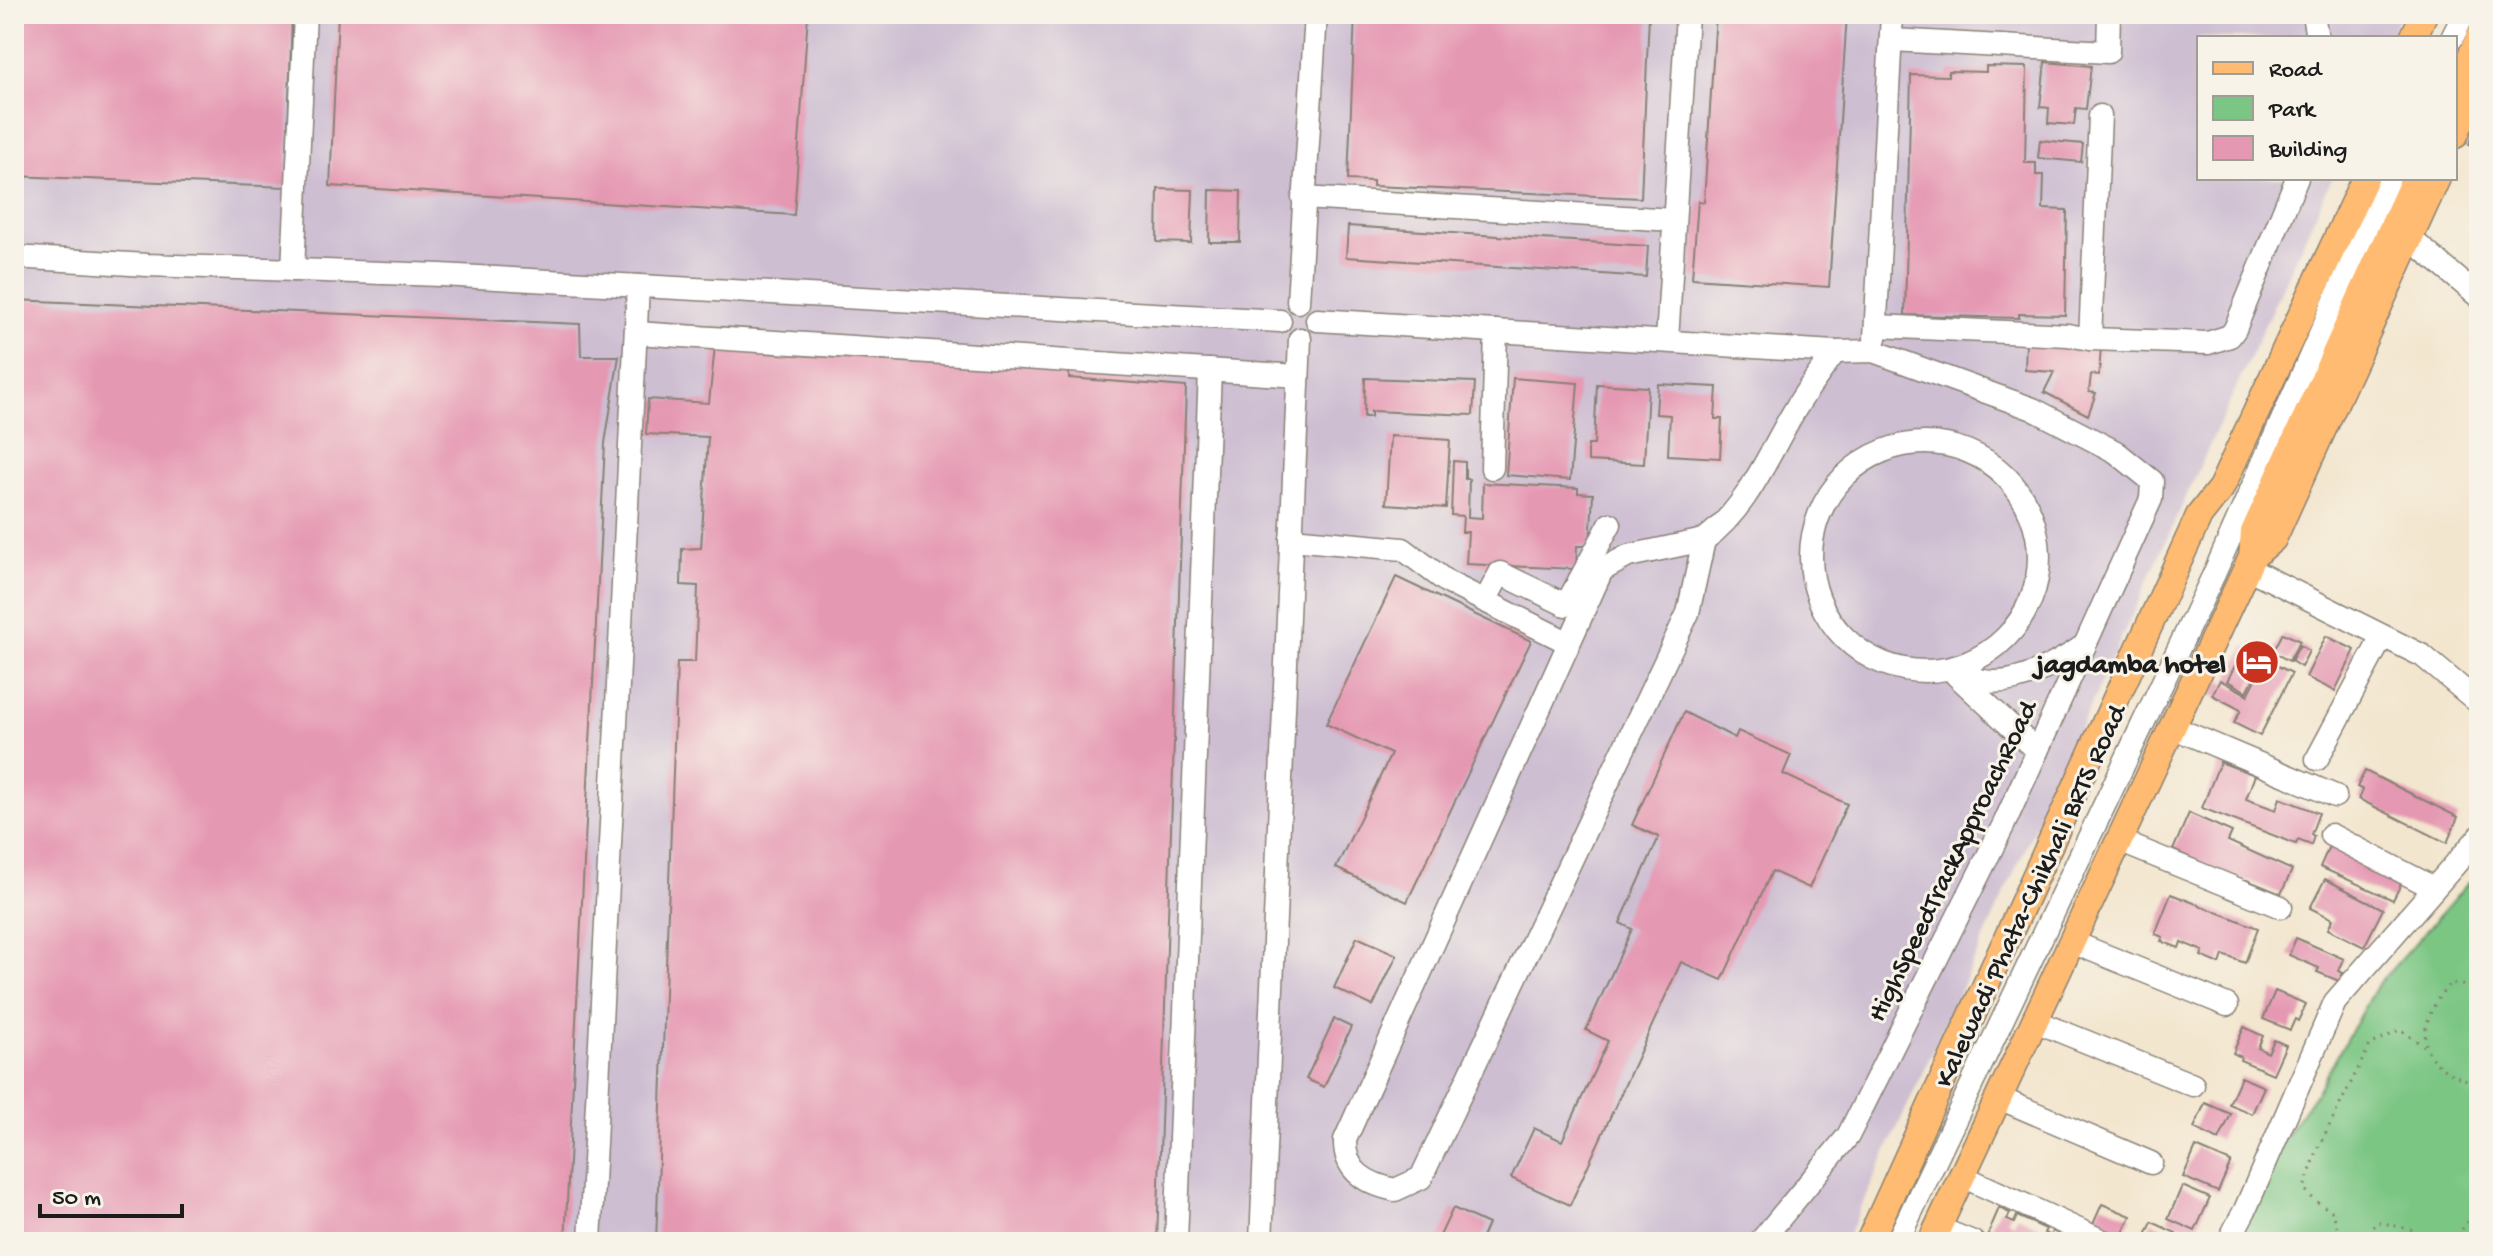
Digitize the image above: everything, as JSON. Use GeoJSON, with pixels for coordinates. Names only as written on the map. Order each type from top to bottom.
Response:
{"type":"FeatureCollection","features":[{"type":"Feature","properties":{"kind":"main road"},"geometry":{"type":"LineString","coordinates":[[2414,36],[2424,14]]}},
{"type":"Feature","properties":{"kind":"main road"},"geometry":{"type":"LineString","coordinates":[[2431,36],[2441,14]]}},
{"type":"Feature","properties":{"kind":"main road"},"geometry":{"type":"LineString","coordinates":[[2457,87],[2479,38]]}},
{"type":"Feature","properties":{"kind":"main road"},"geometry":{"type":"LineString","coordinates":[[2457,130],[2479,78]]}},
{"type":"Feature","properties":{"kind":"main road"},"geometry":{"type":"LineString","coordinates":[[2199,516],[2203,485],[2346,180]]}},
{"type":"Feature","properties":{"kind":"main road"},"geometry":{"type":"LineString","coordinates":[[1869,1242],[2199,516],[2221,488],[2364,180]]}},
{"type":"Feature","properties":{"kind":"main road"},"geometry":{"type":"LineString","coordinates":[[1935,1235],[2172,727],[2414,180]]}},
{"type":"Feature","properties":{"kind":"main road"},"geometry":{"type":"LineString","coordinates":[[2251,552],[2273,539],[2436,180]]}},
{"type":"Feature","properties":{"kind":"street"},"geometry":{"type":"LineString","coordinates":[[293,270],[305,14]]}},
{"type":"Feature","properties":{"kind":"street"},"geometry":{"type":"LineString","coordinates":[[1298,302],[1316,14]]}},
{"type":"Feature","properties":{"kind":"street"},"geometry":{"type":"LineString","coordinates":[[1667,341],[1687,14]]}},
{"type":"Feature","properties":{"kind":"street"},"geometry":{"type":"LineString","coordinates":[[1317,320],[1835,352],[1873,351],[1877,326],[1892,14]]}},
{"type":"Feature","properties":{"kind":"street"},"geometry":{"type":"LineString","coordinates":[[1892,40],[2108,52],[2109,14]]}},
{"type":"Feature","properties":{"kind":"street"},"geometry":{"type":"LineString","coordinates":[[2313,14],[2317,36]]}},
{"type":"Feature","properties":{"kind":"street"},"geometry":{"type":"LineString","coordinates":[[2453,36],[2464,14]]}},
{"type":"Feature","properties":{"kind":"street"},"geometry":{"type":"LineString","coordinates":[[2090,339],[2100,116]]}},
{"type":"Feature","properties":{"kind":"street"},"geometry":{"type":"LineString","coordinates":[[1877,326],[2208,343],[2230,336],[2296,180]]}},
{"type":"Feature","properties":{"kind":"street","name":"Kalewadi Phata-Chikhali BRTS Road"},"geometry":{"type":"LineString","coordinates":[[1897,1242],[2214,574],[2388,180]]}},
{"type":"Feature","properties":{"kind":"street"},"geometry":{"type":"LineString","coordinates":[[1303,198],[1674,220]]}},
{"type":"Feature","properties":{"kind":"street"},"geometry":{"type":"LineString","coordinates":[[2411,239],[2479,297]]}},
{"type":"Feature","properties":{"kind":"street"},"geometry":{"type":"LineString","coordinates":[[14,257],[441,275],[1280,321]]}},
{"type":"Feature","properties":{"kind":"street"},"geometry":{"type":"LineString","coordinates":[[590,1242],[638,286]]}},
{"type":"Feature","properties":{"kind":"street"},"geometry":{"type":"LineString","coordinates":[[1298,302],[1313,310],[1317,320],[1310,336],[1300,339],[1286,335],[1280,321],[1286,307],[1298,302]]}},
{"type":"Feature","properties":{"kind":"street"},"geometry":{"type":"LineString","coordinates":[[1492,468],[1496,331]]}},
{"type":"Feature","properties":{"kind":"street"},"geometry":{"type":"LineString","coordinates":[[636,333],[1298,376]]}},
{"type":"Feature","properties":{"kind":"street"},"geometry":{"type":"LineString","coordinates":[[1261,1242],[1300,339]]}},
{"type":"Feature","properties":{"kind":"street","name":"HighSpeedTrackApproachRoad"},"geometry":{"type":"LineString","coordinates":[[1760,1242],[1848,1136],[2004,824],[2151,499],[2152,481],[2116,452],[2033,409],[1873,351]]}},
{"type":"Feature","properties":{"kind":"street"},"geometry":{"type":"LineString","coordinates":[[1704,540],[1688,613],[1421,1178],[1395,1190],[1367,1182],[1355,1171],[1345,1153],[1345,1140],[1602,570],[1628,556],[1704,540],[1723,526],[1764,468],[1797,406],[1835,352]]}},
{"type":"Feature","properties":{"kind":"street"},"geometry":{"type":"LineString","coordinates":[[1176,1242],[1210,370]]}},
{"type":"Feature","properties":{"kind":"street"},"geometry":{"type":"LineString","coordinates":[[1949,669],[1985,655],[2014,629],[2033,596],[2040,558],[2034,520],[2015,486],[1986,460],[1951,445],[1912,443],[1876,453],[1846,474],[1823,503],[1811,538],[1811,574],[1822,610],[1844,639],[1875,660],[1910,671],[1949,669],[1982,681],[2020,678],[2054,666],[2086,644]]}},
{"type":"Feature","properties":{"kind":"street"},"geometry":{"type":"LineString","coordinates":[[1485,601],[1500,573],[1566,605],[1610,524]]}},
{"type":"Feature","properties":{"kind":"street"},"geometry":{"type":"LineString","coordinates":[[1291,539],[1403,549],[1447,582],[1569,643]]}},
{"type":"Feature","properties":{"kind":"street"},"geometry":{"type":"LineString","coordinates":[[2251,552],[2382,637],[2423,656],[2479,703]]}},
{"type":"Feature","properties":{"kind":"street"},"geometry":{"type":"LineString","coordinates":[[2317,759],[2382,637]]}},
{"type":"Feature","properties":{"kind":"street"},"geometry":{"type":"LineString","coordinates":[[1949,669],[2037,751]]}},
{"type":"Feature","properties":{"kind":"street"},"geometry":{"type":"LineString","coordinates":[[2172,727],[2335,796]]}},
{"type":"Feature","properties":{"kind":"street"},"geometry":{"type":"LineString","coordinates":[[2331,835],[2434,888]]}},
{"type":"Feature","properties":{"kind":"street"},"geometry":{"type":"LineString","coordinates":[[2228,1242],[2335,1002],[2479,837]]}},
{"type":"Feature","properties":{"kind":"street"},"geometry":{"type":"LineString","coordinates":[[2119,841],[2281,907]]}},
{"type":"Feature","properties":{"kind":"street"},"geometry":{"type":"LineString","coordinates":[[2072,942],[2227,1005]]}},
{"type":"Feature","properties":{"kind":"street"},"geometry":{"type":"LineString","coordinates":[[2035,1021],[2193,1085]]}},
{"type":"Feature","properties":{"kind":"street"},"geometry":{"type":"LineString","coordinates":[[1999,1098],[2151,1163]]}},
{"type":"Feature","properties":{"kind":"street"},"geometry":{"type":"LineString","coordinates":[[1962,1176],[2105,1242]]}},
{"type":"Feature","properties":{"kind":"street"},"geometry":{"type":"LineString","coordinates":[[1935,1235],[1973,1242]]}},
{"type":"Feature","properties":{"kind":"path"},"geometry":{"type":"LineString","coordinates":[[2424,1046],[2437,998],[2450,983],[2479,988]]}},
{"type":"Feature","properties":{"kind":"path"},"geometry":{"type":"LineString","coordinates":[[2332,1242],[2337,1227],[2333,1212],[2314,1200],[2304,1188],[2319,1146],[2370,1045],[2400,1030],[2424,1046],[2435,1064],[2456,1078],[2479,1083]]}},
{"type":"Feature","properties":{"kind":"path"},"geometry":{"type":"LineString","coordinates":[[2452,1242],[2470,1219],[2479,1223]]}},
{"type":"Feature","properties":{"kind":"path"},"geometry":{"type":"LineString","coordinates":[[2354,1242],[2379,1222],[2413,1230],[2414,1242]]}},
{"type":"Feature","properties":{"kind":"shaded area"},"geometry":{"type":"Polygon","coordinates":[[[14,14],[2400,14],[2391,36],[2197,36],[2197,180],[2331,180],[1845,1242],[14,1242],[14,14]]]}},
{"type":"Feature","properties":{"kind":"green space"},"geometry":{"type":"Polygon","coordinates":[[[2479,871],[2479,1242],[2237,1242],[2263,1168],[2316,1093],[2375,988],[2479,871]]]}},
{"type":"Feature","properties":{"kind":"building"},"geometry":{"type":"Polygon","coordinates":[[[14,14],[292,14],[286,187],[14,176],[14,14]]]}},
{"type":"Feature","properties":{"kind":"building"},"geometry":{"type":"Polygon","coordinates":[[[338,14],[808,14],[794,215],[330,186],[338,14]]]}},
{"type":"Feature","properties":{"kind":"building"},"geometry":{"type":"Polygon","coordinates":[[[1355,14],[1649,14],[1641,198],[1373,186],[1373,181],[1348,180],[1355,14]]]}},
{"type":"Feature","properties":{"kind":"building"},"geometry":{"type":"Polygon","coordinates":[[[1716,14],[1847,14],[1829,287],[1692,278],[1698,201],[1704,202],[1716,14]]]}},
{"type":"Feature","properties":{"kind":"building"},"geometry":{"type":"Polygon","coordinates":[[[2045,62],[2091,66],[2086,109],[2076,108],[2074,125],[2048,123],[2049,108],[2040,107],[2045,62]]]}},
{"type":"Feature","properties":{"kind":"building"},"geometry":{"type":"Polygon","coordinates":[[[1986,66],[2027,67],[2025,163],[2036,163],[2036,175],[2044,175],[2043,209],[2067,210],[2065,315],[2019,314],[2019,318],[1905,315],[1911,75],[1948,76],[1948,71],[1986,72],[1986,66]]]}},
{"type":"Feature","properties":{"kind":"building"},"geometry":{"type":"Polygon","coordinates":[[[2479,122],[2479,153],[2469,144],[2479,122]]]}},
{"type":"Feature","properties":{"kind":"building"},"geometry":{"type":"Polygon","coordinates":[[[2040,140],[2083,144],[2081,162],[2038,158],[2040,140]]]}},
{"type":"Feature","properties":{"kind":"building"},"geometry":{"type":"Polygon","coordinates":[[[1158,189],[1193,190],[1191,243],[1157,242],[1158,189]]]}},
{"type":"Feature","properties":{"kind":"building"},"geometry":{"type":"Polygon","coordinates":[[[1210,190],[1241,191],[1240,242],[1209,242],[1210,190]]]}},
{"type":"Feature","properties":{"kind":"building"},"geometry":{"type":"Polygon","coordinates":[[[1348,226],[1648,246],[1646,277],[1346,257],[1348,226]]]}},
{"type":"Feature","properties":{"kind":"building"},"geometry":{"type":"Polygon","coordinates":[[[14,300],[580,324],[581,356],[619,356],[605,443],[565,1242],[14,1242],[14,300]]]}},
{"type":"Feature","properties":{"kind":"building"},"geometry":{"type":"Polygon","coordinates":[[[2026,342],[2101,346],[2099,375],[2091,374],[2089,392],[2096,393],[2088,415],[2044,392],[2054,372],[2025,370],[2026,342]]]}},
{"type":"Feature","properties":{"kind":"building"},"geometry":{"type":"Polygon","coordinates":[[[715,346],[1069,365],[1069,378],[1186,387],[1157,1242],[656,1242],[677,662],[695,662],[698,586],[681,585],[682,549],[701,548],[708,437],[646,434],[648,399],[709,403],[715,346]]]}},
{"type":"Feature","properties":{"kind":"building"},"geometry":{"type":"Polygon","coordinates":[[[1365,378],[1475,382],[1473,415],[1371,411],[1371,417],[1364,417],[1365,378]]]}},
{"type":"Feature","properties":{"kind":"building"},"geometry":{"type":"Polygon","coordinates":[[[1513,378],[1578,383],[1570,480],[1506,475],[1513,378]]]}},
{"type":"Feature","properties":{"kind":"building"},"geometry":{"type":"Polygon","coordinates":[[[1597,384],[1648,387],[1644,464],[1588,461],[1588,445],[1594,445],[1597,384]]]}},
{"type":"Feature","properties":{"kind":"building"},"geometry":{"type":"Polygon","coordinates":[[[1658,384],[1717,387],[1715,419],[1722,419],[1720,458],[1668,455],[1670,415],[1656,414],[1658,384]]]}},
{"type":"Feature","properties":{"kind":"building"},"geometry":{"type":"Polygon","coordinates":[[[1390,436],[1450,440],[1446,508],[1386,504],[1390,436]]]}},
{"type":"Feature","properties":{"kind":"building"},"geometry":{"type":"Polygon","coordinates":[[[1453,461],[1465,462],[1465,479],[1469,479],[1468,517],[1482,518],[1483,483],[1578,488],[1578,493],[1593,494],[1590,546],[1577,546],[1576,569],[1466,564],[1468,532],[1462,532],[1463,516],[1451,515],[1453,461]]]}},
{"type":"Feature","properties":{"kind":"building"},"geometry":{"type":"Polygon","coordinates":[[[1396,577],[1531,641],[1407,902],[1336,868],[1391,754],[1326,724],[1396,577]]]}},
{"type":"Feature","properties":{"kind":"building"},"geometry":{"type":"Polygon","coordinates":[[[2283,633],[2300,641],[2289,661],[2273,652],[2283,633]]]}},
{"type":"Feature","properties":{"kind":"building"},"geometry":{"type":"Polygon","coordinates":[[[2326,636],[2355,650],[2335,691],[2306,677],[2326,636]]]}},
{"type":"Feature","properties":{"kind":"building"},"geometry":{"type":"Polygon","coordinates":[[[2300,645],[2309,651],[2301,667],[2291,661],[2300,645]]]}},
{"type":"Feature","properties":{"kind":"building"},"geometry":{"type":"Polygon","coordinates":[[[2245,646],[2265,656],[2247,692],[2227,681],[2245,646]]]}},
{"type":"Feature","properties":{"kind":"building"},"geometry":{"type":"Polygon","coordinates":[[[2266,660],[2292,673],[2260,736],[2234,723],[2241,710],[2212,695],[2220,680],[2248,695],[2266,660]]]}},
{"type":"Feature","properties":{"kind":"building"},"geometry":{"type":"Polygon","coordinates":[[[1684,712],[1735,738],[1738,731],[1791,755],[1783,774],[1847,804],[1809,888],[1772,871],[1722,980],[1681,962],[1570,1205],[1511,1178],[1534,1128],[1562,1141],[1608,1041],[1586,1030],[1632,929],[1620,923],[1659,837],[1632,825],[1684,712]]]}},
{"type":"Feature","properties":{"kind":"building"},"geometry":{"type":"Polygon","coordinates":[[[2220,762],[2255,775],[2246,799],[2276,810],[2280,798],[2319,813],[2311,834],[2314,836],[2311,845],[2298,840],[2296,844],[2202,808],[2220,762]]]}},
{"type":"Feature","properties":{"kind":"building"},"geometry":{"type":"Polygon","coordinates":[[[2365,771],[2458,817],[2447,843],[2359,799],[2363,790],[2357,787],[2365,771]]]}},
{"type":"Feature","properties":{"kind":"building"},"geometry":{"type":"Polygon","coordinates":[[[2189,813],[2232,832],[2228,841],[2292,870],[2281,894],[2247,880],[2246,883],[2173,850],[2189,813]]]}},
{"type":"Feature","properties":{"kind":"building"},"geometry":{"type":"Polygon","coordinates":[[[2330,844],[2404,878],[2393,900],[2320,867],[2330,844]]]}},
{"type":"Feature","properties":{"kind":"building"},"geometry":{"type":"Polygon","coordinates":[[[2325,879],[2383,909],[2364,947],[2328,929],[2333,919],[2310,908],[2325,879]]]}},
{"type":"Feature","properties":{"kind":"building"},"geometry":{"type":"Polygon","coordinates":[[[2171,894],[2258,928],[2245,963],[2223,955],[2220,964],[2201,956],[2203,951],[2181,942],[2179,948],[2161,941],[2163,937],[2155,934],[2171,894]]]}},
{"type":"Feature","properties":{"kind":"building"},"geometry":{"type":"Polygon","coordinates":[[[1357,937],[1397,955],[1373,1006],[1334,988],[1357,937]]]}},
{"type":"Feature","properties":{"kind":"building"},"geometry":{"type":"Polygon","coordinates":[[[2296,938],[2344,959],[2339,981],[2289,955],[2296,938]]]}},
{"type":"Feature","properties":{"kind":"building"},"geometry":{"type":"Polygon","coordinates":[[[2275,991],[2306,1004],[2290,1030],[2263,1019],[2275,991]]]}},
{"type":"Feature","properties":{"kind":"building"},"geometry":{"type":"Polygon","coordinates":[[[1334,1019],[1351,1027],[1324,1087],[1306,1079],[1334,1019]]]}},
{"type":"Feature","properties":{"kind":"building"},"geometry":{"type":"Polygon","coordinates":[[[2244,1027],[2263,1036],[2258,1048],[2268,1053],[2274,1040],[2286,1045],[2273,1074],[2240,1060],[2241,1057],[2233,1053],[2244,1027]]]}},
{"type":"Feature","properties":{"kind":"building"},"geometry":{"type":"Polygon","coordinates":[[[2241,1077],[2264,1087],[2252,1114],[2229,1104],[2241,1077]]]}},
{"type":"Feature","properties":{"kind":"building"},"geometry":{"type":"Polygon","coordinates":[[[2205,1103],[2231,1114],[2219,1140],[2194,1128],[2205,1103]]]}},
{"type":"Feature","properties":{"kind":"building"},"geometry":{"type":"Polygon","coordinates":[[[2196,1147],[2231,1162],[2218,1192],[2183,1177],[2196,1147]]]}},
{"type":"Feature","properties":{"kind":"building"},"geometry":{"type":"Polygon","coordinates":[[[2182,1186],[2210,1198],[2195,1231],[2168,1219],[2182,1186]]]}},
{"type":"Feature","properties":{"kind":"building"},"geometry":{"type":"Polygon","coordinates":[[[2102,1204],[2131,1216],[2119,1242],[2090,1231],[2102,1204]]]}},
{"type":"Feature","properties":{"kind":"building"},"geometry":{"type":"Polygon","coordinates":[[[1453,1208],[1488,1224],[1480,1242],[1437,1242],[1453,1208]]]}},
{"type":"Feature","properties":{"kind":"building"},"geometry":{"type":"Polygon","coordinates":[[[1999,1208],[2010,1213],[2007,1220],[2014,1223],[2017,1216],[2046,1229],[2044,1233],[2050,1236],[2052,1231],[2077,1242],[2000,1242],[1987,1236],[1999,1208]]]}},
{"type":"Feature","properties":{"kind":"building"},"geometry":{"type":"Polygon","coordinates":[[[2152,1222],[2176,1233],[2172,1242],[2143,1242],[2152,1222]]]}},
{"type":"Feature","properties":{"kind":"place","name":"jagdamba hotel"},"geometry":{"type":"Point","coordinates":[2257,662]}}]}
